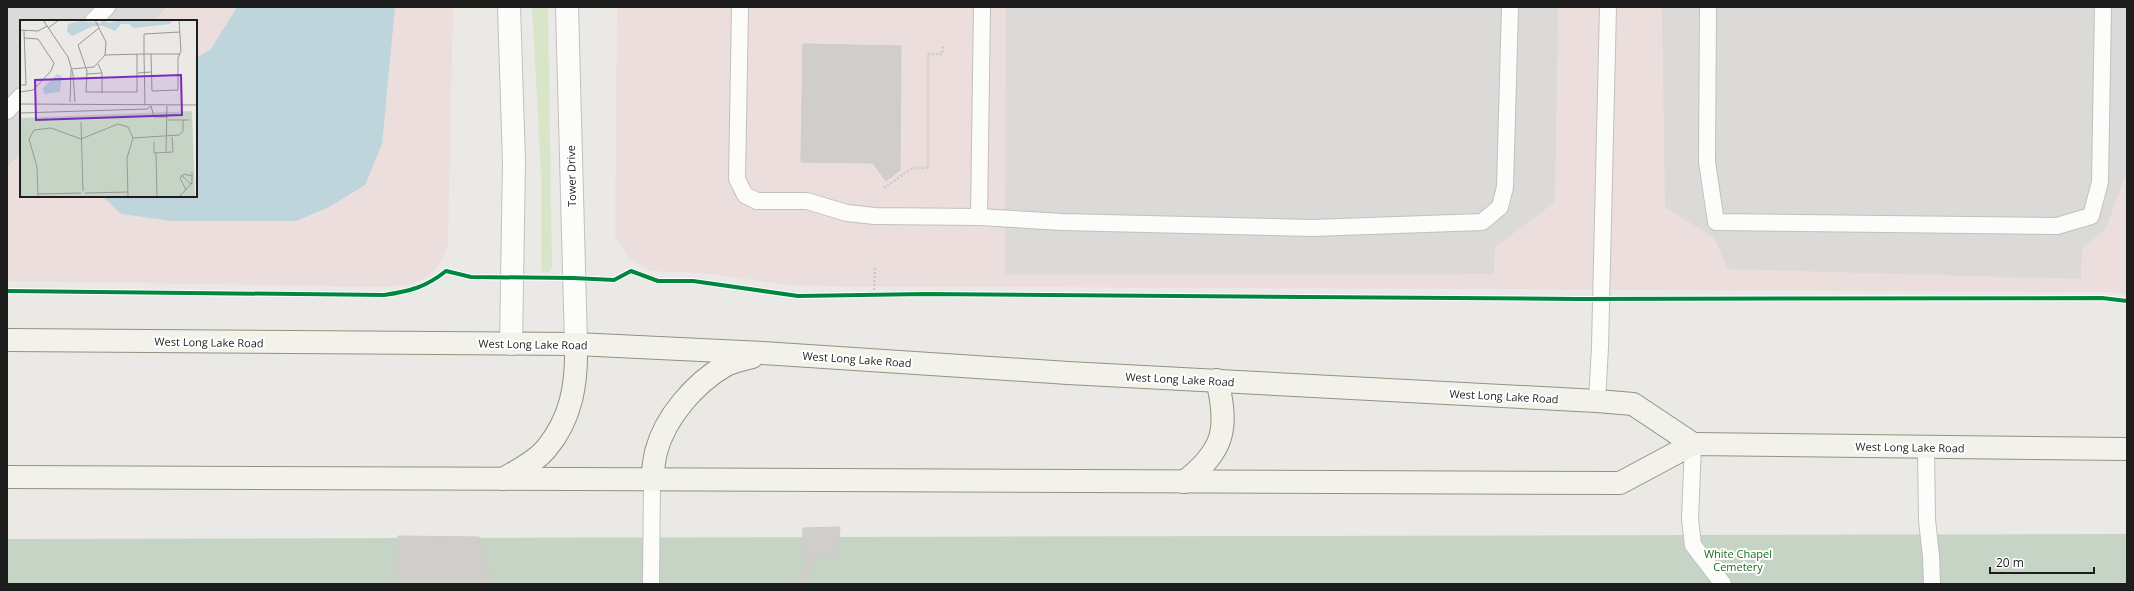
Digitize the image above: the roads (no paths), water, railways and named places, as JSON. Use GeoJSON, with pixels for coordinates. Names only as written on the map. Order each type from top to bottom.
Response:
{"type":"FeatureCollection","features":[{"type":"Feature","properties":{"kind":"main road","name":"West Long Lake Road"},"geometry":{"type":"LineString","coordinates":[[7,340],[576,344],[763,353],[1596,401],[1633,404],[1693,444]]}},
{"type":"Feature","properties":{"kind":"main road"},"geometry":{"type":"LineString","coordinates":[[503,479],[528,464],[546,450],[561,428],[570,407],[575,387],[576,344]]}},
{"type":"Feature","properties":{"kind":"main road"},"geometry":{"type":"LineString","coordinates":[[652,479],[656,451],[666,428],[680,406],[699,385],[727,365],[763,353]]}},
{"type":"Feature","properties":{"kind":"main road"},"geometry":{"type":"LineString","coordinates":[[1184,482],[1202,468],[1216,449],[1223,427],[1222,403],[1216,380]]}},
{"type":"Feature","properties":{"kind":"main road","name":"West Long Lake Road"},"geometry":{"type":"LineString","coordinates":[[7,477],[1620,483],[1693,444],[2127,449]]}},
{"type":"Feature","properties":{"kind":"street"},"geometry":{"type":"LineString","coordinates":[[509,7],[514,162],[511,344]]}},
{"type":"Feature","properties":{"kind":"street","name":"Tower Drive"},"geometry":{"type":"LineString","coordinates":[[568,7],[576,344]]}},
{"type":"Feature","properties":{"kind":"lane"},"geometry":{"type":"LineString","coordinates":[[94,20],[107,7]]}},
{"type":"Feature","properties":{"kind":"lane"},"geometry":{"type":"LineString","coordinates":[[740,7],[737,179],[745,195],[757,201],[807,201],[847,213],[875,216],[979,217],[1062,222],[1312,228],[1482,222],[1500,207],[1505,187],[1510,7]]}},
{"type":"Feature","properties":{"kind":"lane"},"geometry":{"type":"LineString","coordinates":[[979,217],[982,7]]}},
{"type":"Feature","properties":{"kind":"lane"},"geometry":{"type":"LineString","coordinates":[[1596,401],[1600,333],[1608,7]]}},
{"type":"Feature","properties":{"kind":"lane"},"geometry":{"type":"LineString","coordinates":[[1708,7],[1707,162],[1716,222],[2057,226],[2090,216],[2100,182],[2103,7]]}},
{"type":"Feature","properties":{"kind":"lane"},"geometry":{"type":"LineString","coordinates":[[7,111],[20,97]]}},
{"type":"Feature","properties":{"kind":"lane"},"geometry":{"type":"LineString","coordinates":[[1693,444],[1690,519],[1693,545],[1723,584]]}},
{"type":"Feature","properties":{"kind":"lane"},"geometry":{"type":"LineString","coordinates":[[1926,447],[1927,520],[1932,556],[1932,584]]}},
{"type":"Feature","properties":{"kind":"lane"},"geometry":{"type":"LineString","coordinates":[[652,479],[652,584]]}},
{"type":"Feature","properties":{"kind":"water"},"geometry":{"type":"Polygon","coordinates":[[[237,7],[395,7],[382,144],[365,185],[329,207],[296,221],[173,221],[121,214],[103,197],[197,197],[197,57],[211,49],[237,7]]]}},
{"type":"Feature","properties":{"kind":"park label","name":"White Chapel Cemetery"},"geometry":{"type":"Point","coordinates":[1738,559]}}]}
